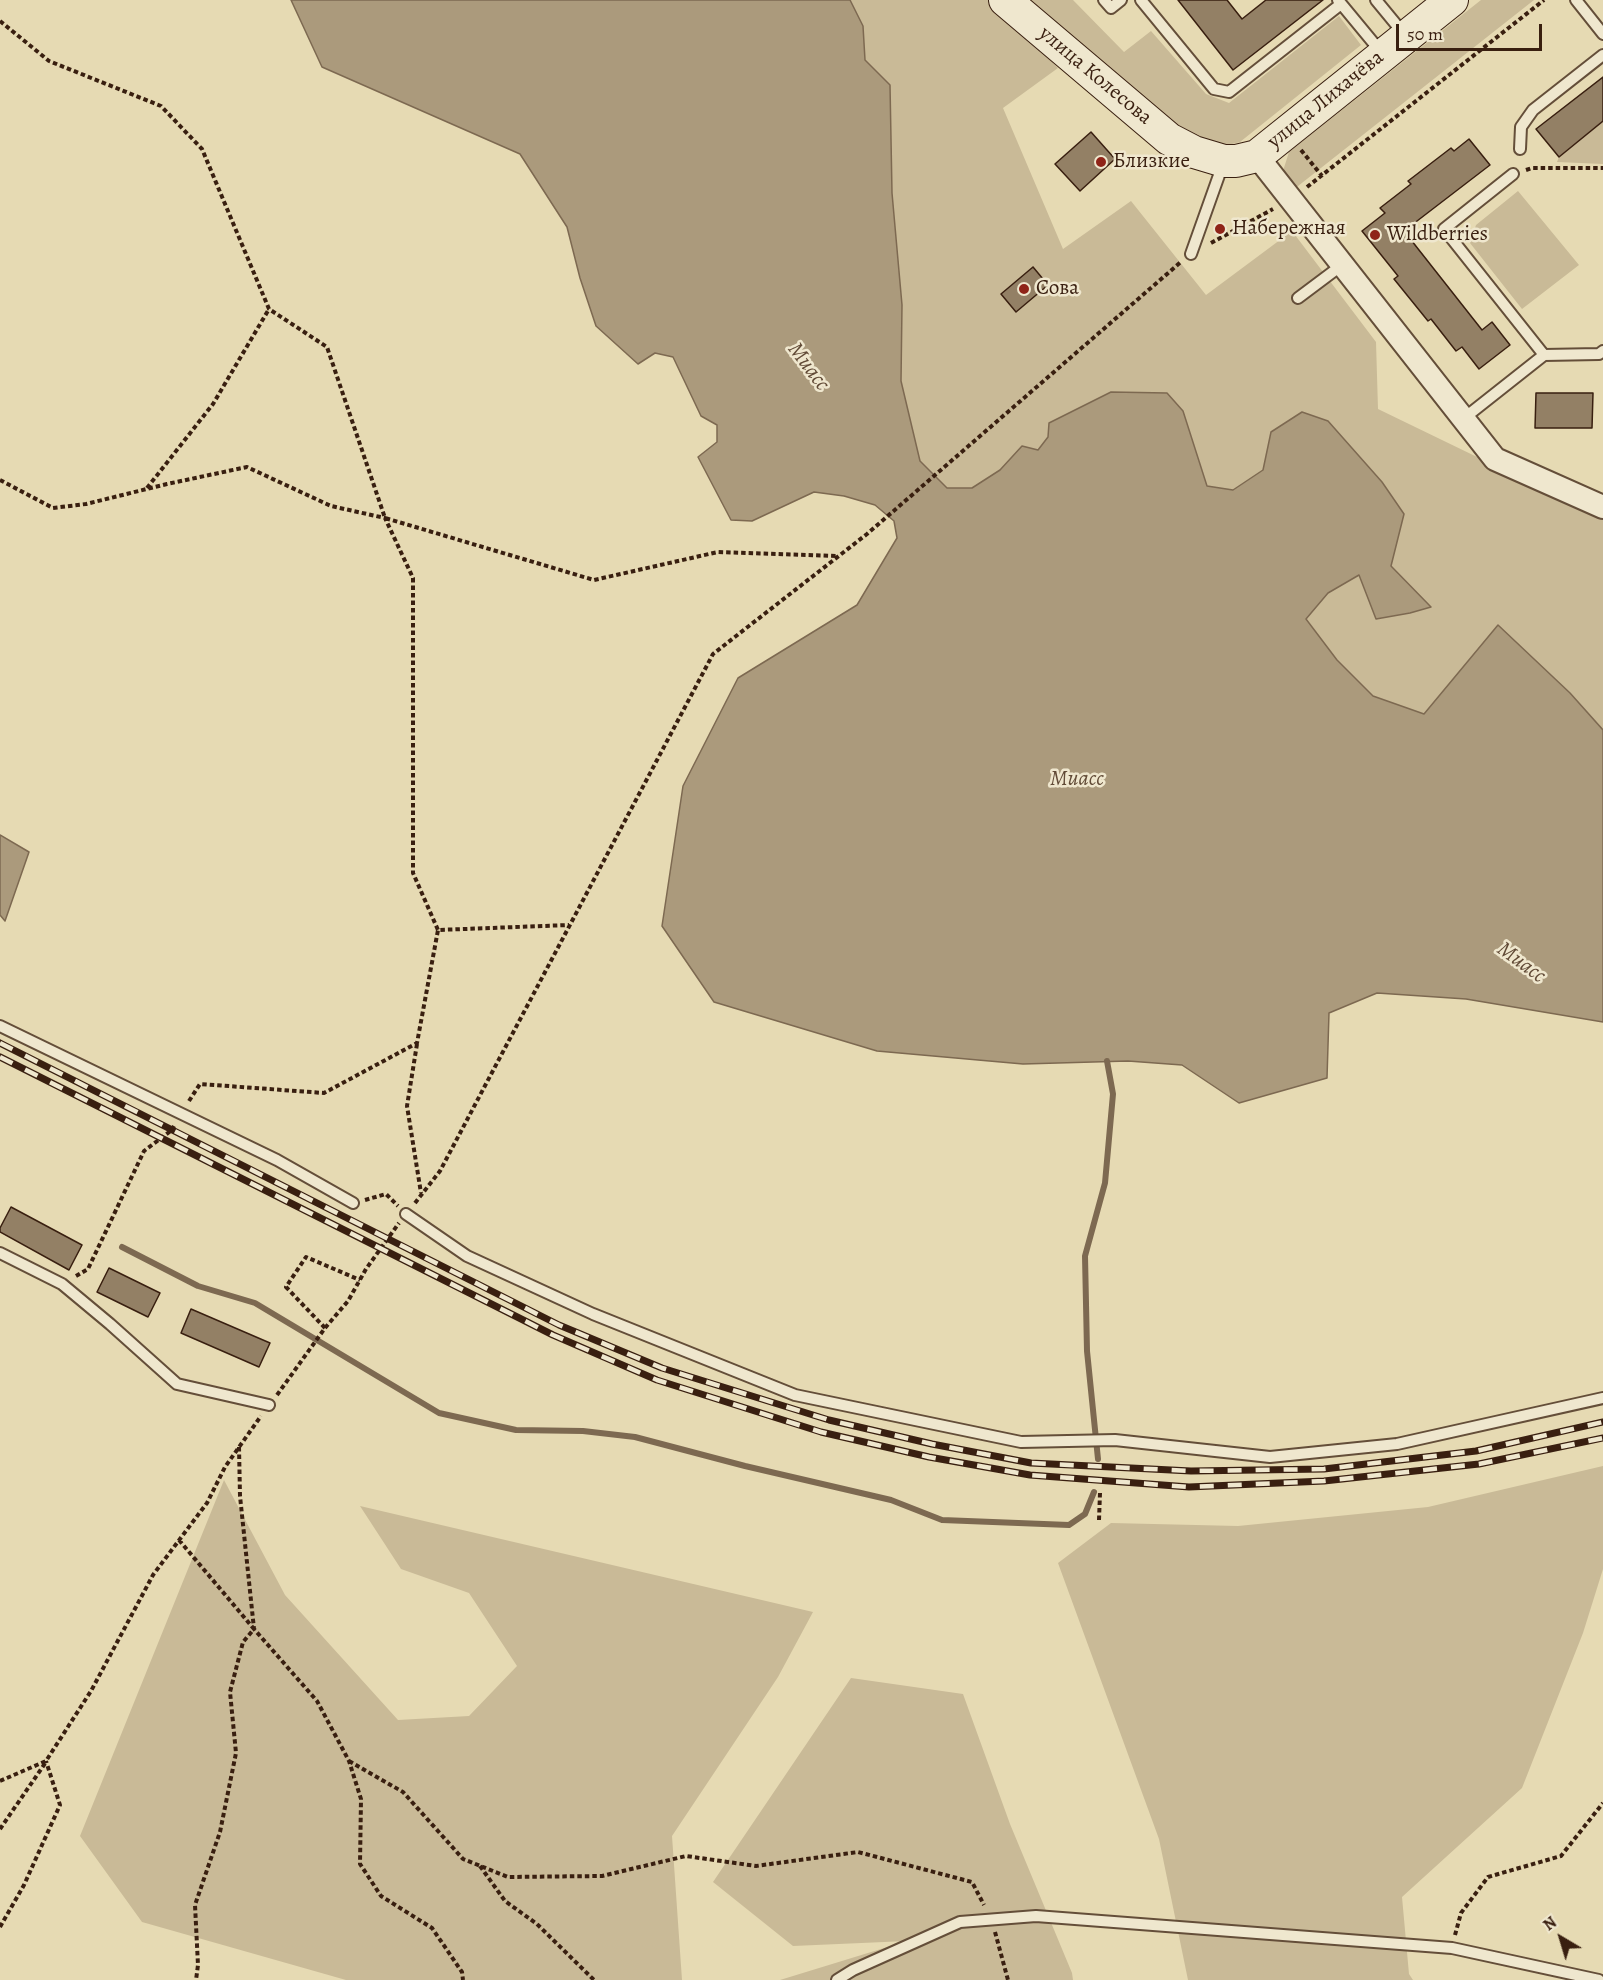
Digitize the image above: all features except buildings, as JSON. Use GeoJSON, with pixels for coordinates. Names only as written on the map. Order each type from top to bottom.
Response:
{"type":"FeatureCollection","features":[{"type":"Feature","properties":{"kind":"street","name":"улица Колесова"},"geometry":{"type":"LineString","coordinates":[[1005,0],[1169,139],[1194,152],[1224,161],[1257,156]]}},
{"type":"Feature","properties":{"kind":"street","name":"улица Лихачёва"},"geometry":{"type":"LineString","coordinates":[[1257,156],[1452,0]]}},
{"type":"Feature","properties":{"kind":"street"},"geometry":{"type":"LineString","coordinates":[[1257,156],[1495,459],[1603,507]]}},
{"type":"Feature","properties":{"kind":"lane"},"geometry":{"type":"LineString","coordinates":[[1104,0],[1111,8],[1121,0]]}},
{"type":"Feature","properties":{"kind":"lane"},"geometry":{"type":"LineString","coordinates":[[1141,0],[1214,89],[1229,92],[1339,2],[1394,46]]}},
{"type":"Feature","properties":{"kind":"lane"},"geometry":{"type":"LineString","coordinates":[[1376,0],[1394,46]]}},
{"type":"Feature","properties":{"kind":"lane"},"geometry":{"type":"LineString","coordinates":[[1576,0],[1603,34]]}},
{"type":"Feature","properties":{"kind":"lane"},"geometry":{"type":"LineString","coordinates":[[1520,149],[1521,127],[1533,110],[1603,56]]}},
{"type":"Feature","properties":{"kind":"lane"},"geometry":{"type":"LineString","coordinates":[[1191,254],[1224,161]]}},
{"type":"Feature","properties":{"kind":"lane"},"geometry":{"type":"LineString","coordinates":[[1513,174],[1444,229],[1544,355]]}},
{"type":"Feature","properties":{"kind":"lane"},"geometry":{"type":"LineString","coordinates":[[1298,298],[1342,265]]}},
{"type":"Feature","properties":{"kind":"lane"},"geometry":{"type":"LineString","coordinates":[[1463,419],[1544,355],[1599,354],[1603,351]]}},
{"type":"Feature","properties":{"kind":"lane"},"geometry":{"type":"LineString","coordinates":[[0,1026],[277,1160],[353,1203]]}},
{"type":"Feature","properties":{"kind":"lane"},"geometry":{"type":"LineString","coordinates":[[406,1214],[467,1256],[593,1314],[795,1395],[1021,1442],[1115,1440],[1270,1457],[1397,1444],[1603,1398]]}},
{"type":"Feature","properties":{"kind":"lane"},"geometry":{"type":"LineString","coordinates":[[0,1253],[62,1284],[177,1384],[269,1405]]}},
{"type":"Feature","properties":{"kind":"lane"},"geometry":{"type":"LineString","coordinates":[[837,1980],[853,1970],[960,1922],[1035,1916],[1452,1948],[1599,1980]]}},
{"type":"Feature","properties":{"kind":"path"},"geometry":{"type":"LineString","coordinates":[[0,1829],[91,1691],[153,1575],[207,1503],[239,1446],[348,1300],[387,1238],[440,1171],[713,654],[867,534],[1191,254],[1291,200],[1544,0]]}},
{"type":"Feature","properties":{"kind":"path"},"geometry":{"type":"LineString","coordinates":[[0,21],[49,61],[161,106],[202,149],[269,309],[327,347],[384,518],[413,578],[413,873],[438,930],[407,1106],[422,1195]]}},
{"type":"Feature","properties":{"kind":"path"},"geometry":{"type":"LineString","coordinates":[[1513,174],[1532,168],[1603,168]]}},
{"type":"Feature","properties":{"kind":"path"},"geometry":{"type":"LineString","coordinates":[[146,489],[213,404],[269,309]]}},
{"type":"Feature","properties":{"kind":"path"},"geometry":{"type":"LineString","coordinates":[[0,480],[53,508],[86,504],[247,467],[331,506],[384,518],[594,580],[718,552],[838,556]]}},
{"type":"Feature","properties":{"kind":"path"},"geometry":{"type":"LineString","coordinates":[[438,930],[570,925]]}},
{"type":"Feature","properties":{"kind":"path"},"geometry":{"type":"LineString","coordinates":[[62,1284],[88,1269],[144,1151],[172,1130],[200,1084],[324,1093],[417,1043]]}},
{"type":"Feature","properties":{"kind":"path"},"geometry":{"type":"LineString","coordinates":[[353,1203],[386,1194],[406,1214]]}},
{"type":"Feature","properties":{"kind":"path"},"geometry":{"type":"LineString","coordinates":[[325,1328],[286,1287],[306,1257],[360,1280]]}},
{"type":"Feature","properties":{"kind":"path"},"geometry":{"type":"LineString","coordinates":[[196,1980],[198,1965],[195,1905],[220,1832],[236,1753],[230,1692],[243,1642],[254,1629],[240,1496],[239,1446]]}},
{"type":"Feature","properties":{"kind":"path"},"geometry":{"type":"LineString","coordinates":[[1099,1520],[1100,1493]]}},
{"type":"Feature","properties":{"kind":"path"},"geometry":{"type":"LineString","coordinates":[[179,1540],[317,1701],[349,1761],[361,1799],[360,1863],[381,1896],[432,1928],[462,1972],[464,1980]]}},
{"type":"Feature","properties":{"kind":"path"},"geometry":{"type":"LineString","coordinates":[[0,1781],[46,1761]]}},
{"type":"Feature","properties":{"kind":"path"},"geometry":{"type":"LineString","coordinates":[[0,1927],[24,1885],[60,1805],[46,1761]]}},
{"type":"Feature","properties":{"kind":"path"},"geometry":{"type":"LineString","coordinates":[[349,1761],[404,1792],[463,1859],[508,1877],[602,1876],[686,1856],[756,1866],[858,1852],[972,1882],[992,1919],[1008,1980]]}},
{"type":"Feature","properties":{"kind":"path"},"geometry":{"type":"LineString","coordinates":[[1452,1948],[1461,1913],[1488,1877],[1561,1856],[1603,1803]]}},
{"type":"Feature","properties":{"kind":"path"},"geometry":{"type":"LineString","coordinates":[[480,1865],[505,1901],[537,1924],[594,1980]]}},
{"type":"Feature","properties":{"kind":"shaded area"},"geometry":{"type":"Polygon","coordinates":[[[850,0],[992,0],[1058,68],[1003,108],[1063,249],[1131,201],[1206,295],[1292,231],[1376,342],[1378,409],[1603,518],[1603,730],[1570,693],[1498,625],[1424,714],[1373,696],[1337,660],[1306,618],[1328,593],[1359,575],[1376,619],[1430,607],[1391,566],[1404,514],[1382,482],[1328,421],[1302,413],[1271,432],[1263,470],[1233,490],[1207,486],[1183,411],[1048,437],[1038,450],[1022,447],[1000,470],[972,488],[947,488],[920,461],[901,381],[902,305],[892,193],[890,86],[865,60],[863,26],[850,0]]]}},
{"type":"Feature","properties":{"kind":"shaded area"},"geometry":{"type":"Polygon","coordinates":[[[1026,0],[1073,0],[1124,52],[1151,31],[1206,94],[1229,103],[1339,16],[1361,45],[1240,142],[1224,146],[1184,134],[1026,0]]]}},
{"type":"Feature","properties":{"kind":"shaded area"},"geometry":{"type":"Polygon","coordinates":[[[1481,0],[1534,0],[1293,190],[1283,171],[1289,152],[1481,0]]]}},
{"type":"Feature","properties":{"kind":"shaded area"},"geometry":{"type":"Polygon","coordinates":[[[1603,121],[1603,164],[1557,162],[1559,157],[1603,121]]]}},
{"type":"Feature","properties":{"kind":"shaded area"},"geometry":{"type":"Polygon","coordinates":[[[1518,191],[1579,265],[1522,309],[1470,243],[1476,225],[1518,191]]]}},
{"type":"Feature","properties":{"kind":"shaded area"},"geometry":{"type":"Polygon","coordinates":[[[1603,1466],[1603,1569],[1583,1633],[1522,1788],[1402,1897],[1409,1974],[1413,1980],[1188,1980],[1159,1839],[1058,1563],[1111,1523],[1238,1526],[1428,1507],[1603,1466]]]}},
{"type":"Feature","properties":{"kind":"shaded area"},"geometry":{"type":"Polygon","coordinates":[[[224,1480],[285,1595],[398,1720],[469,1716],[517,1666],[469,1593],[401,1569],[360,1506],[813,1612],[778,1677],[672,1836],[682,1980],[346,1980],[142,1922],[80,1836],[224,1480]]]}},
{"type":"Feature","properties":{"kind":"shaded area"},"geometry":{"type":"Polygon","coordinates":[[[851,1678],[963,1694],[1010,1824],[1073,1980],[780,1980],[907,1941],[793,1946],[713,1882],[851,1678]]]}},
{"type":"Feature","properties":{"kind":"water","name":"Миасс"},"geometry":{"type":"Polygon","coordinates":[[[291,0],[850,0],[863,26],[865,60],[890,85],[892,193],[902,305],[901,381],[920,461],[947,488],[972,488],[1000,470],[1022,446],[1038,450],[1048,437],[1049,423],[1111,392],[1167,393],[1183,411],[1207,486],[1233,490],[1263,470],[1271,432],[1302,412],[1328,421],[1382,482],[1404,514],[1391,566],[1431,607],[1376,619],[1359,575],[1328,593],[1306,619],[1337,660],[1373,696],[1424,714],[1498,625],[1570,693],[1603,730],[1603,1022],[1466,999],[1377,993],[1329,1013],[1327,1078],[1239,1103],[1182,1065],[1128,1061],[1023,1064],[877,1051],[714,1002],[662,926],[683,786],[738,678],[857,605],[897,538],[894,521],[875,505],[844,496],[814,492],[752,521],[731,520],[698,457],[717,442],[717,425],[701,416],[673,357],[655,353],[638,364],[596,326],[580,278],[567,227],[520,154],[322,67],[291,0]]]}},
{"type":"Feature","properties":{"kind":"water"},"geometry":{"type":"Polygon","coordinates":[[[0,835],[29,852],[5,921],[0,915],[0,835]]]}},
{"type":"Feature","properties":{"kind":"waterway"},"geometry":{"type":"LineString","coordinates":[[1098,1459],[1087,1351],[1085,1256],[1105,1183],[1113,1094],[1107,1061]]}},
{"type":"Feature","properties":{"kind":"waterway"},"geometry":{"type":"LineString","coordinates":[[122,1247],[198,1286],[255,1303],[439,1413],[516,1430],[583,1431],[635,1437],[745,1466],[891,1500],[942,1520],[1069,1525],[1085,1514],[1094,1492]]}},
{"type":"Feature","properties":{"kind":"railway"},"geometry":{"type":"LineString","coordinates":[[0,1043],[559,1325],[662,1368],[829,1420],[932,1444],[1031,1463],[1191,1471],[1324,1469],[1476,1451],[1603,1422]]}},
{"type":"Feature","properties":{"kind":"railway"},"geometry":{"type":"LineString","coordinates":[[0,1057],[553,1335],[657,1380],[821,1432],[929,1457],[1030,1475],[1189,1487],[1324,1481],[1479,1464],[1603,1438]]}},
{"type":"Feature","properties":{"kind":"place","name":"Близкие"},"geometry":{"type":"Point","coordinates":[1101,162]}},
{"type":"Feature","properties":{"kind":"place","name":"Набережная"},"geometry":{"type":"Point","coordinates":[1220,229]}},
{"type":"Feature","properties":{"kind":"place","name":"Wildberries"},"geometry":{"type":"Point","coordinates":[1375,235]}},
{"type":"Feature","properties":{"kind":"place","name":"Сова"},"geometry":{"type":"Point","coordinates":[1024,289]}}]}
